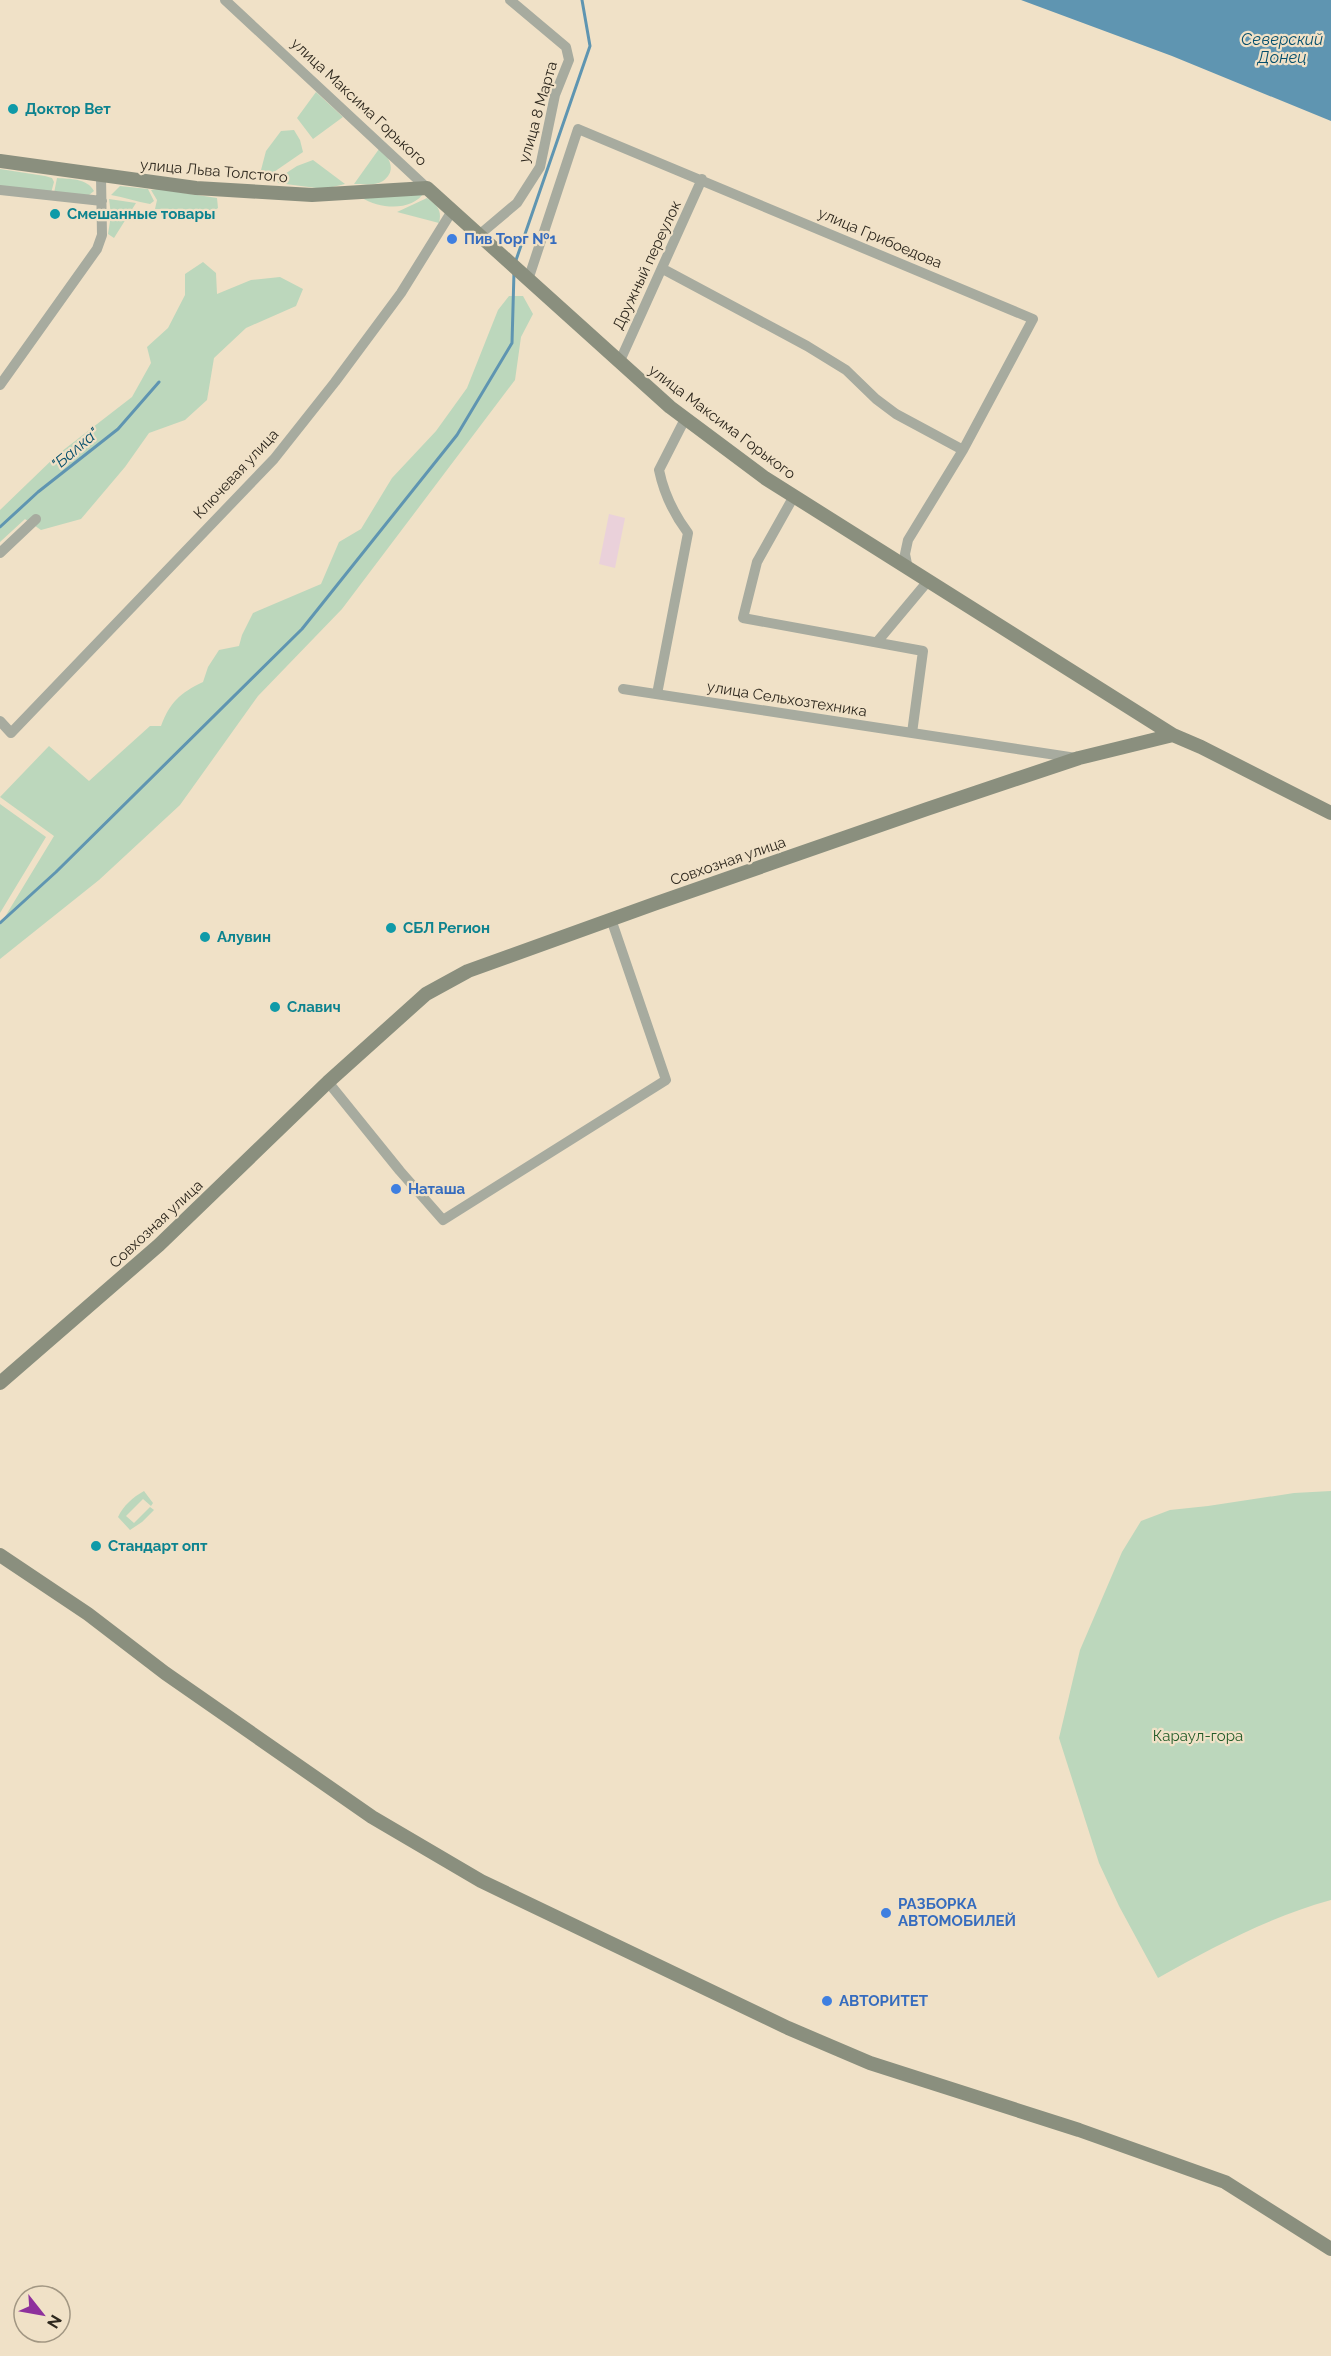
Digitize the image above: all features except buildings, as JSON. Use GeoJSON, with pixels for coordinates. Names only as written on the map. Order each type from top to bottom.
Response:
{"type":"FeatureCollection","features":[{"type":"Feature","properties":{"kind":"street","name":"улица 8 Марта"},"geometry":{"type":"LineString","coordinates":[[479,235],[517,203],[540,167],[555,95],[569,60],[566,47],[510,0]]}},
{"type":"Feature","properties":{"kind":"street","name":"улица Максима Горького"},"geometry":{"type":"LineString","coordinates":[[230,2],[427,188],[619,363],[685,419],[765,478],[1173,735],[1331,813]]}},
{"type":"Feature","properties":{"kind":"street","name":"улица Грибоедова"},"geometry":{"type":"LineString","coordinates":[[528,280],[578,129],[1033,319],[963,450],[908,540],[905,554],[909,568]]}},
{"type":"Feature","properties":{"kind":"street","name":"улица Льва Толстого"},"geometry":{"type":"LineString","coordinates":[[0,161],[101,177],[196,188],[312,195],[427,188]]}},
{"type":"Feature","properties":{"kind":"street"},"geometry":{"type":"LineString","coordinates":[[0,384],[98,249],[102,235],[101,177]]}},
{"type":"Feature","properties":{"kind":"street","name":"Дружный переулок"},"geometry":{"type":"LineString","coordinates":[[619,363],[702,179]]}},
{"type":"Feature","properties":{"kind":"street"},"geometry":{"type":"LineString","coordinates":[[0,190],[102,201]]}},
{"type":"Feature","properties":{"kind":"street","name":"Ключевая улица"},"geometry":{"type":"LineString","coordinates":[[0,721],[11,733],[274,459],[394,302],[452,211]]}},
{"type":"Feature","properties":{"kind":"street"},"geometry":{"type":"LineString","coordinates":[[663,269],[817,352],[846,370],[876,399],[896,414],[963,450]]}},
{"type":"Feature","properties":{"kind":"street"},"geometry":{"type":"LineString","coordinates":[[657,694],[688,533],[673,513],[663,490],[659,470],[685,419]]}},
{"type":"Feature","properties":{"kind":"street"},"geometry":{"type":"LineString","coordinates":[[794,496],[757,561],[743,618],[923,651],[912,733]]}},
{"type":"Feature","properties":{"kind":"street"},"geometry":{"type":"LineString","coordinates":[[0,554],[36,519]]}},
{"type":"Feature","properties":{"kind":"street"},"geometry":{"type":"LineString","coordinates":[[877,642],[928,581]]}},
{"type":"Feature","properties":{"kind":"street","name":"улица Сельхозтехника"},"geometry":{"type":"LineString","coordinates":[[623,689],[1079,758]]}},
{"type":"Feature","properties":{"kind":"street","name":"Совхозная улица"},"geometry":{"type":"LineString","coordinates":[[0,1383],[159,1245],[328,1082],[426,994],[468,971],[611,919],[1079,758],[1173,735]]}},
{"type":"Feature","properties":{"kind":"street"},"geometry":{"type":"LineString","coordinates":[[328,1082],[443,1220],[666,1080],[611,919]]}},
{"type":"Feature","properties":{"kind":"street"},"geometry":{"type":"LineString","coordinates":[[0,1555],[88,1614],[165,1673],[372,1817],[481,1881],[788,2028],[870,2063],[1079,2130],[1224,2182],[1331,2249]]}},
{"type":"Feature","properties":{"kind":"shaded area"},"geometry":{"type":"Polygon","coordinates":[[[609,514],[625,518],[615,568],[599,564],[609,514]]]}},
{"type":"Feature","properties":{"kind":"green space"},"geometry":{"type":"Polygon","coordinates":[[[316,92],[343,117],[313,139],[297,118],[316,92]]]}},
{"type":"Feature","properties":{"kind":"green space"},"geometry":{"type":"Polygon","coordinates":[[[294,130],[303,152],[271,174],[265,175],[261,170],[266,151],[281,131],[294,130]]]}},
{"type":"Feature","properties":{"kind":"green space"},"geometry":{"type":"Polygon","coordinates":[[[379,149],[389,160],[390,173],[383,181],[376,184],[354,184],[379,149]]]}},
{"type":"Feature","properties":{"kind":"green space"},"geometry":{"type":"Polygon","coordinates":[[[313,160],[345,184],[324,189],[278,183],[277,179],[297,166],[313,160]]]}},
{"type":"Feature","properties":{"kind":"green space"},"geometry":{"type":"Polygon","coordinates":[[[0,169],[52,178],[54,182],[51,193],[0,187],[0,169]]]}},
{"type":"Feature","properties":{"kind":"green space"},"geometry":{"type":"Polygon","coordinates":[[[57,178],[83,181],[94,191],[89,195],[54,193],[57,178]]]}},
{"type":"Feature","properties":{"kind":"green space"},"geometry":{"type":"Polygon","coordinates":[[[120,186],[148,189],[154,201],[150,204],[111,195],[120,186]]]}},
{"type":"Feature","properties":{"kind":"green space"},"geometry":{"type":"Polygon","coordinates":[[[158,189],[217,198],[218,208],[215,210],[155,209],[157,200],[151,190],[158,189]]]}},
{"type":"Feature","properties":{"kind":"green space"},"geometry":{"type":"Polygon","coordinates":[[[425,191],[413,202],[396,207],[369,202],[362,198],[425,191]]]}},
{"type":"Feature","properties":{"kind":"green space"},"geometry":{"type":"Polygon","coordinates":[[[427,198],[438,209],[439,223],[397,212],[427,198]]]}},
{"type":"Feature","properties":{"kind":"green space"},"geometry":{"type":"Polygon","coordinates":[[[109,199],[136,203],[114,238],[108,234],[111,215],[109,199]]]}},
{"type":"Feature","properties":{"kind":"green space"},"geometry":{"type":"Polygon","coordinates":[[[203,262],[216,273],[217,294],[251,280],[280,277],[303,289],[296,306],[246,328],[214,358],[207,400],[185,420],[149,433],[125,467],[81,519],[41,530],[25,519],[0,542],[0,510],[57,455],[132,397],[151,363],[147,347],[168,328],[185,295],[185,274],[203,262]]]}},
{"type":"Feature","properties":{"kind":"green space"},"geometry":{"type":"Polygon","coordinates":[[[509,296],[523,296],[533,314],[521,337],[515,380],[342,609],[258,696],[180,805],[99,880],[0,959],[0,925],[54,836],[0,797],[49,746],[89,781],[150,726],[161,726],[177,699],[203,682],[208,667],[219,650],[239,646],[253,613],[321,584],[339,542],[361,529],[392,478],[436,431],[467,388],[498,310],[509,296]]]}},
{"type":"Feature","properties":{"kind":"green space"},"geometry":{"type":"Polygon","coordinates":[[[0,804],[46,837],[0,913],[0,804]]]}},
{"type":"Feature","properties":{"kind":"green space"},"geometry":{"type":"Polygon","coordinates":[[[144,1491],[153,1503],[151,1506],[143,1499],[126,1516],[134,1523],[150,1507],[154,1510],[130,1530],[118,1517],[129,1502],[144,1491]]]}},
{"type":"Feature","properties":{"kind":"green space","name":"Караул-гора"},"geometry":{"type":"Polygon","coordinates":[[[1331,1491],[1331,1900],[1264,1924],[1158,1978],[1119,1906],[1099,1863],[1059,1738],[1080,1650],[1122,1552],[1141,1521],[1170,1510],[1294,1493],[1331,1491]]]}},
{"type":"Feature","properties":{"kind":"water","name":"Северский Донец"},"geometry":{"type":"Polygon","coordinates":[[[1021,0],[1331,0],[1331,121],[1172,56],[1021,0]]]}},
{"type":"Feature","properties":{"kind":"waterway"},"geometry":{"type":"LineString","coordinates":[[515,263],[590,46],[582,0]]}},
{"type":"Feature","properties":{"kind":"waterway"},"geometry":{"type":"LineString","coordinates":[[0,923],[56,872],[302,629],[457,435],[512,343],[514,272]]}},
{"type":"Feature","properties":{"kind":"waterway","name":"\"Балка\""},"geometry":{"type":"LineString","coordinates":[[0,527],[38,492],[118,429],[159,382]]}},
{"type":"Feature","properties":{"kind":"place","name":"Доктор Вет"},"geometry":{"type":"Point","coordinates":[13,109]}},
{"type":"Feature","properties":{"kind":"place","name":"Смешанные товары"},"geometry":{"type":"Point","coordinates":[55,214]}},
{"type":"Feature","properties":{"kind":"place","name":"Пив Торг №1"},"geometry":{"type":"Point","coordinates":[452,239]}},
{"type":"Feature","properties":{"kind":"place","name":"СБЛ Регион"},"geometry":{"type":"Point","coordinates":[391,928]}},
{"type":"Feature","properties":{"kind":"place","name":"Алувин"},"geometry":{"type":"Point","coordinates":[205,937]}},
{"type":"Feature","properties":{"kind":"place","name":"Славич"},"geometry":{"type":"Point","coordinates":[275,1007]}},
{"type":"Feature","properties":{"kind":"place","name":"Наташа"},"geometry":{"type":"Point","coordinates":[396,1189]}},
{"type":"Feature","properties":{"kind":"place","name":"Стандарт опт"},"geometry":{"type":"Point","coordinates":[96,1546]}},
{"type":"Feature","properties":{"kind":"place","name":"РАЗБОРКА АВТОМОБИЛЕЙ"},"geometry":{"type":"Point","coordinates":[886,1913]}},
{"type":"Feature","properties":{"kind":"place","name":"АВТОРИТЕТ"},"geometry":{"type":"Point","coordinates":[827,2001]}}]}
